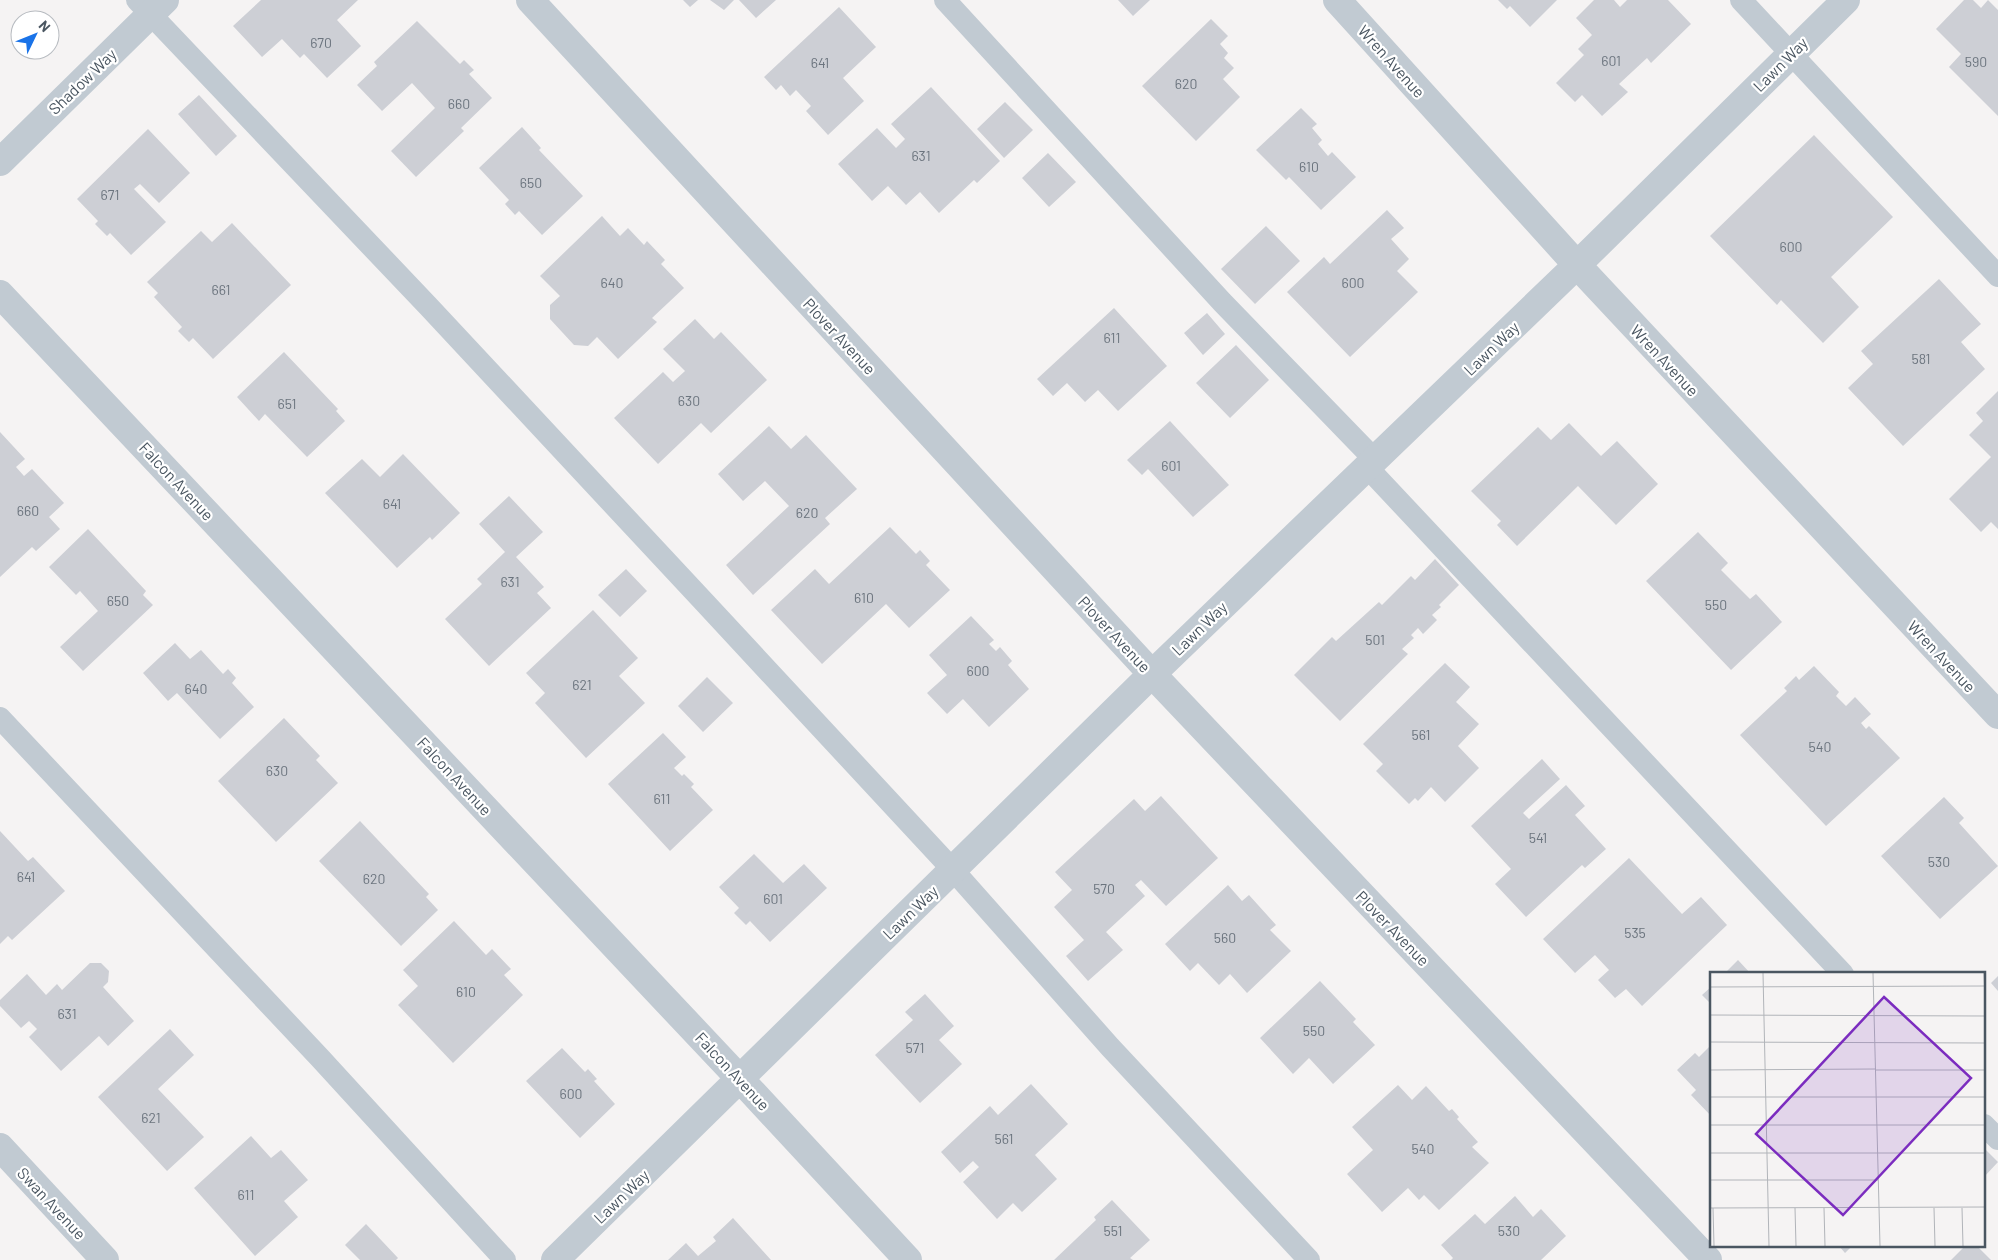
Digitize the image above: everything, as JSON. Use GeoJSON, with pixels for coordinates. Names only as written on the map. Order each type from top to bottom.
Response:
{"type":"FeatureCollection","features":[{"type":"Feature","properties":{"kind":"street","name":"Plover Avenue"},"geometry":{"type":"LineString","coordinates":[[530,0],[1152,674],[1708,1260]]}},
{"type":"Feature","properties":{"kind":"street","name":"Wren Avenue"},"geometry":{"type":"LineString","coordinates":[[1337,0],[1577,265],[1998,715]]}},
{"type":"Feature","properties":{"kind":"street","name":"Lawn Way"},"geometry":{"type":"LineString","coordinates":[[556,1260],[1152,674],[1577,265],[1846,0]]}},
{"type":"Feature","properties":{"kind":"street","name":"Shadow Way"},"geometry":{"type":"LineString","coordinates":[[0,162],[150,5]]}},
{"type":"Feature","properties":{"kind":"street","name":"Falcon Avenue"},"geometry":{"type":"LineString","coordinates":[[0,294],[740,1079],[908,1260]]}},
{"type":"Feature","properties":{"kind":"street","name":"Swan Avenue"},"geometry":{"type":"LineString","coordinates":[[0,1147],[105,1260]]}},
{"type":"Feature","properties":{"kind":"lane"},"geometry":{"type":"LineString","coordinates":[[945,0],[1841,972]]}},
{"type":"Feature","properties":{"kind":"lane"},"geometry":{"type":"LineString","coordinates":[[1741,0],[1998,276]]}},
{"type":"Feature","properties":{"kind":"lane"},"geometry":{"type":"LineString","coordinates":[[150,5],[952,870],[1110,1047],[1310,1260]]}},
{"type":"Feature","properties":{"kind":"lane"},"geometry":{"type":"LineString","coordinates":[[0,718],[320,1058],[505,1260]]}},
{"type":"Feature","properties":{"kind":"lane"},"geometry":{"type":"LineString","coordinates":[[1986,1126],[1998,1139]]}},
{"type":"Feature","properties":{"kind":"building"},"geometry":{"type":"Polygon","coordinates":[[[261,0],[358,0],[337,20],[361,46],[327,78],[304,54],[300,58],[282,39],[262,57],[233,26],[261,0]]]}},
{"type":"Feature","properties":{"kind":"building"},"geometry":{"type":"Polygon","coordinates":[[[683,0],[698,0],[690,7],[683,0]]]}},
{"type":"Feature","properties":{"kind":"building"},"geometry":{"type":"Polygon","coordinates":[[[710,0],[734,0],[724,10],[710,0]]]}},
{"type":"Feature","properties":{"kind":"building"},"geometry":{"type":"Polygon","coordinates":[[[739,0],[776,0],[756,18],[739,0]]]}},
{"type":"Feature","properties":{"kind":"building"},"geometry":{"type":"Polygon","coordinates":[[[1118,0],[1150,0],[1133,16],[1118,0]]]}},
{"type":"Feature","properties":{"kind":"building"},"geometry":{"type":"Polygon","coordinates":[[[1498,0],[1557,0],[1530,27],[1510,6],[1507,9],[1498,0]]]}},
{"type":"Feature","properties":{"kind":"building"},"geometry":{"type":"Polygon","coordinates":[[[1594,0],[1614,0],[1620,7],[1627,0],[1668,0],[1691,24],[1651,63],[1647,58],[1619,84],[1628,92],[1602,116],[1582,95],[1575,102],[1556,83],[1584,55],[1578,49],[1592,35],[1576,18],[1594,0]]]}},
{"type":"Feature","properties":{"kind":"building"},"geometry":{"type":"Polygon","coordinates":[[[1964,0],[1973,0],[1981,8],[1988,0],[1998,10],[1998,116],[1949,67],[1961,54],[1936,29],[1964,0]]]}},
{"type":"Feature","properties":{"kind":"building"},"geometry":{"type":"Polygon","coordinates":[[[839,7],[876,47],[843,78],[864,101],[828,135],[806,111],[811,106],[796,90],[790,96],[781,85],[776,90],[764,77],[839,7]]]}},
{"type":"Feature","properties":{"kind":"building"},"geometry":{"type":"Polygon","coordinates":[[[1211,19],[1228,36],[1220,44],[1228,53],[1224,58],[1234,68],[1223,79],[1240,97],[1196,141],[1142,86],[1211,19]]]}},
{"type":"Feature","properties":{"kind":"building"},"geometry":{"type":"Polygon","coordinates":[[[417,21],[460,64],[464,60],[474,70],[469,74],[492,98],[461,128],[464,131],[416,177],[391,151],[435,108],[412,83],[382,111],[357,85],[377,66],[374,62],[417,21]]]}},
{"type":"Feature","properties":{"kind":"building"},"geometry":{"type":"Polygon","coordinates":[[[931,87],[1000,161],[977,183],[974,180],[939,213],[920,192],[906,205],[888,186],[872,201],[838,164],[877,128],[896,148],[905,139],[891,124],[931,87]]]}},
{"type":"Feature","properties":{"kind":"building"},"geometry":{"type":"Polygon","coordinates":[[[199,95],[237,136],[216,156],[178,114],[199,95]]]}},
{"type":"Feature","properties":{"kind":"building"},"geometry":{"type":"Polygon","coordinates":[[[1005,102],[1033,130],[1004,158],[977,129],[1005,102]]]}},
{"type":"Feature","properties":{"kind":"building"},"geometry":{"type":"Polygon","coordinates":[[[1301,108],[1317,124],[1312,128],[1322,140],[1318,144],[1328,156],[1332,152],[1356,177],[1321,210],[1289,177],[1286,180],[1256,150],[1301,108]]]}},
{"type":"Feature","properties":{"kind":"building"},"geometry":{"type":"Polygon","coordinates":[[[522,127],[541,148],[539,150],[583,196],[542,235],[519,211],[515,215],[505,204],[509,200],[479,168],[522,127]]]}},
{"type":"Feature","properties":{"kind":"building"},"geometry":{"type":"Polygon","coordinates":[[[148,129],[190,173],[159,203],[140,184],[134,189],[166,222],[131,255],[110,233],[107,236],[95,224],[98,221],[77,199],[148,129]]]}},
{"type":"Feature","properties":{"kind":"building"},"geometry":{"type":"Polygon","coordinates":[[[1814,135],[1893,217],[1831,277],[1859,307],[1823,343],[1781,300],[1777,305],[1710,236],[1814,135]]]}},
{"type":"Feature","properties":{"kind":"building"},"geometry":{"type":"Polygon","coordinates":[[[1048,153],[1076,182],[1049,207],[1022,178],[1048,153]]]}},
{"type":"Feature","properties":{"kind":"building"},"geometry":{"type":"Polygon","coordinates":[[[1387,210],[1404,228],[1391,239],[1409,259],[1397,271],[1418,292],[1350,357],[1287,292],[1324,257],[1330,264],[1387,210]]]}},
{"type":"Feature","properties":{"kind":"building"},"geometry":{"type":"Polygon","coordinates":[[[602,216],[620,236],[628,228],[644,245],[647,241],[665,260],[661,264],[684,288],[652,318],[657,322],[618,359],[597,337],[588,346],[574,345],[550,319],[550,305],[560,296],[540,276],[602,216]]]}},
{"type":"Feature","properties":{"kind":"building"},"geometry":{"type":"Polygon","coordinates":[[[232,223],[291,285],[213,359],[193,338],[189,342],[178,331],[182,327],[154,297],[158,293],[147,282],[201,231],[212,242],[232,223]]]}},
{"type":"Feature","properties":{"kind":"building"},"geometry":{"type":"Polygon","coordinates":[[[1266,226],[1300,261],[1255,304],[1221,269],[1266,226]]]}},
{"type":"Feature","properties":{"kind":"building"},"geometry":{"type":"Polygon","coordinates":[[[1939,279],[1981,324],[1961,342],[1985,369],[1903,446],[1848,388],[1873,364],[1861,351],[1939,279]]]}},
{"type":"Feature","properties":{"kind":"building"},"geometry":{"type":"Polygon","coordinates":[[[1114,308],[1167,366],[1118,411],[1098,390],[1085,402],[1067,383],[1053,396],[1037,379],[1114,308]]]}},
{"type":"Feature","properties":{"kind":"building"},"geometry":{"type":"Polygon","coordinates":[[[1207,313],[1225,334],[1203,355],[1184,333],[1207,313]]]}},
{"type":"Feature","properties":{"kind":"building"},"geometry":{"type":"Polygon","coordinates":[[[695,319],[714,339],[721,332],[767,380],[711,433],[701,423],[658,464],[614,418],[663,372],[673,382],[685,371],[663,349],[695,319]]]}},
{"type":"Feature","properties":{"kind":"building"},"geometry":{"type":"Polygon","coordinates":[[[1236,345],[1269,380],[1230,418],[1196,383],[1236,345]]]}},
{"type":"Feature","properties":{"kind":"building"},"geometry":{"type":"Polygon","coordinates":[[[284,352],[338,409],[336,411],[345,421],[307,457],[265,414],[259,421],[237,397],[284,352]]]}},
{"type":"Feature","properties":{"kind":"building"},"geometry":{"type":"Polygon","coordinates":[[[1998,391],[1998,529],[1991,522],[1981,532],[1949,499],[1991,457],[1969,435],[1983,421],[1976,413],[1998,391]]]}},
{"type":"Feature","properties":{"kind":"building"},"geometry":{"type":"Polygon","coordinates":[[[1170,421],[1229,485],[1193,517],[1148,469],[1142,475],[1127,460],[1170,421]]]}},
{"type":"Feature","properties":{"kind":"building"},"geometry":{"type":"Polygon","coordinates":[[[1569,423],[1601,456],[1617,441],[1658,484],[1616,525],[1578,486],[1517,546],[1497,525],[1501,521],[1471,491],[1538,427],[1551,440],[1569,423]]]}},
{"type":"Feature","properties":{"kind":"building"},"geometry":{"type":"Polygon","coordinates":[[[769,426],[791,449],[806,435],[857,489],[825,518],[830,524],[753,595],[726,565],[789,506],[765,481],[743,501],[718,474],[769,426]]]}},
{"type":"Feature","properties":{"kind":"building"},"geometry":{"type":"Polygon","coordinates":[[[0,432],[25,459],[16,467],[24,476],[32,469],[64,503],[49,517],[60,529],[36,551],[32,547],[0,577],[0,432]]]}},
{"type":"Feature","properties":{"kind":"building"},"geometry":{"type":"Polygon","coordinates":[[[403,454],[460,513],[432,540],[430,537],[397,568],[325,493],[362,459],[380,477],[403,454]]]}},
{"type":"Feature","properties":{"kind":"building"},"geometry":{"type":"Polygon","coordinates":[[[509,496],[543,532],[516,557],[544,587],[537,593],[551,608],[489,666],[445,619],[482,584],[477,579],[505,552],[479,524],[509,496]]]}},
{"type":"Feature","properties":{"kind":"building"},"geometry":{"type":"Polygon","coordinates":[[[890,527],[916,554],[920,550],[930,561],[926,565],[950,590],[909,628],[886,604],[822,664],[771,610],[815,569],[829,584],[890,527]]]}},
{"type":"Feature","properties":{"kind":"building"},"geometry":{"type":"Polygon","coordinates":[[[88,529],[146,591],[143,595],[153,605],[83,671],[60,647],[98,611],[80,591],[76,595],[49,567],[88,529]]]}},
{"type":"Feature","properties":{"kind":"building"},"geometry":{"type":"Polygon","coordinates":[[[1698,532],[1728,563],[1721,570],[1750,599],[1756,594],[1782,622],[1731,670],[1646,581],[1698,532]]]}},
{"type":"Feature","properties":{"kind":"building"},"geometry":{"type":"Polygon","coordinates":[[[1435,559],[1459,585],[1432,615],[1437,620],[1423,634],[1418,628],[1411,635],[1414,638],[1402,649],[1408,654],[1340,721],[1294,675],[1332,637],[1336,641],[1379,602],[1382,605],[1411,576],[1415,580],[1435,559]]]}},
{"type":"Feature","properties":{"kind":"building"},"geometry":{"type":"Polygon","coordinates":[[[626,569],[647,591],[620,617],[598,595],[626,569]]]}},
{"type":"Feature","properties":{"kind":"building"},"geometry":{"type":"Polygon","coordinates":[[[593,610],[638,658],[619,676],[645,703],[586,758],[535,703],[545,693],[526,673],[593,610]]]}},
{"type":"Feature","properties":{"kind":"building"},"geometry":{"type":"Polygon","coordinates":[[[971,616],[994,640],[989,644],[996,651],[1000,647],[1012,661],[1008,665],[1029,689],[989,727],[963,699],[947,714],[927,693],[947,675],[929,655],[971,616]]]}},
{"type":"Feature","properties":{"kind":"building"},"geometry":{"type":"Polygon","coordinates":[[[175,643],[190,659],[201,650],[223,674],[228,669],[236,678],[232,683],[254,707],[220,739],[177,693],[168,701],[143,673],[175,643]]]}},
{"type":"Feature","properties":{"kind":"building"},"geometry":{"type":"Polygon","coordinates":[[[1445,663],[1470,687],[1456,702],[1479,724],[1458,746],[1479,768],[1445,802],[1431,787],[1418,801],[1415,798],[1409,804],[1376,771],[1383,764],[1363,744],[1445,663]]]}},
{"type":"Feature","properties":{"kind":"building"},"geometry":{"type":"Polygon","coordinates":[[[1814,666],[1839,692],[1836,696],[1846,706],[1855,697],[1871,714],[1861,723],[1866,729],[1869,726],[1900,758],[1826,826],[1740,735],[1787,691],[1784,688],[1796,676],[1799,680],[1814,666]]]}},
{"type":"Feature","properties":{"kind":"building"},"geometry":{"type":"Polygon","coordinates":[[[707,677],[733,703],[703,732],[678,706],[707,677]]]}},
{"type":"Feature","properties":{"kind":"building"},"geometry":{"type":"Polygon","coordinates":[[[284,718],[320,756],[316,760],[338,783],[276,842],[218,781],[284,718]]]}},
{"type":"Feature","properties":{"kind":"building"},"geometry":{"type":"Polygon","coordinates":[[[663,733],[686,757],[674,768],[682,776],[684,774],[694,784],[691,787],[713,810],[670,851],[608,784],[663,733]]]}},
{"type":"Feature","properties":{"kind":"building"},"geometry":{"type":"Polygon","coordinates":[[[1542,759],[1560,779],[1523,813],[1529,819],[1566,785],[1585,806],[1575,815],[1606,849],[1585,868],[1582,865],[1526,917],[1495,884],[1511,869],[1471,826],[1542,759]]]}},
{"type":"Feature","properties":{"kind":"building"},"geometry":{"type":"Polygon","coordinates":[[[1161,796],[1218,858],[1166,906],[1141,880],[1135,885],[1145,896],[1106,932],[1123,950],[1088,981],[1066,956],[1084,940],[1054,907],[1072,890],[1055,872],[1134,799],[1145,811],[1161,796]]]}},
{"type":"Feature","properties":{"kind":"building"},"geometry":{"type":"Polygon","coordinates":[[[1944,797],[1964,818],[1959,823],[1998,866],[1940,919],[1881,856],[1944,797]]]}},
{"type":"Feature","properties":{"kind":"building"},"geometry":{"type":"Polygon","coordinates":[[[360,821],[429,894],[426,897],[438,910],[401,946],[319,861],[360,821]]]}},
{"type":"Feature","properties":{"kind":"building"},"geometry":{"type":"Polygon","coordinates":[[[0,831],[28,861],[33,857],[65,891],[12,940],[8,936],[0,944],[0,831]]]}},
{"type":"Feature","properties":{"kind":"building"},"geometry":{"type":"Polygon","coordinates":[[[754,854],[783,883],[804,864],[827,888],[770,942],[750,921],[746,925],[734,913],[739,908],[719,887],[754,854]]]}},
{"type":"Feature","properties":{"kind":"building"},"geometry":{"type":"Polygon","coordinates":[[[1629,858],[1682,914],[1701,897],[1727,925],[1642,1006],[1626,989],[1615,998],[1598,980],[1609,970],[1595,955],[1575,973],[1543,939],[1629,858]]]}},
{"type":"Feature","properties":{"kind":"building"},"geometry":{"type":"Polygon","coordinates":[[[1228,885],[1242,901],[1249,895],[1276,925],[1270,930],[1291,951],[1247,993],[1230,974],[1219,985],[1198,963],[1190,971],[1165,944],[1228,885]]]}},
{"type":"Feature","properties":{"kind":"building"},"geometry":{"type":"Polygon","coordinates":[[[454,921],[486,955],[492,949],[511,969],[504,975],[523,995],[453,1063],[398,1005],[418,986],[403,970],[454,921]]]}},
{"type":"Feature","properties":{"kind":"building"},"geometry":{"type":"Polygon","coordinates":[[[1738,960],[1749,972],[1726,972],[1738,960]]]}},
{"type":"Feature","properties":{"kind":"building"},"geometry":{"type":"Polygon","coordinates":[[[90,963],[101,963],[109,971],[108,982],[103,987],[134,1021],[108,1046],[99,1036],[61,1071],[29,1037],[37,1029],[29,1021],[21,1028],[0,1006],[0,1000],[27,974],[46,995],[57,984],[62,990],[90,963]]]}},
{"type":"Feature","properties":{"kind":"building"},"geometry":{"type":"Polygon","coordinates":[[[1998,976],[1998,991],[1991,983],[1998,976]]]}},
{"type":"Feature","properties":{"kind":"building"},"geometry":{"type":"Polygon","coordinates":[[[1320,981],[1356,1019],[1353,1022],[1375,1045],[1333,1084],[1309,1058],[1293,1074],[1260,1038],[1320,981]]]}},
{"type":"Feature","properties":{"kind":"building"},"geometry":{"type":"Polygon","coordinates":[[[1710,988],[1710,1003],[1702,995],[1710,988]]]}},
{"type":"Feature","properties":{"kind":"building"},"geometry":{"type":"Polygon","coordinates":[[[925,994],[954,1026],[939,1040],[962,1064],[920,1103],[875,1055],[913,1020],[905,1012],[925,994]]]}},
{"type":"Feature","properties":{"kind":"building"},"geometry":{"type":"Polygon","coordinates":[[[170,1029],[194,1055],[158,1089],[204,1137],[167,1171],[98,1097],[170,1029]]]}},
{"type":"Feature","properties":{"kind":"building"},"geometry":{"type":"Polygon","coordinates":[[[1710,1046],[1710,1115],[1691,1095],[1696,1090],[1677,1070],[1695,1053],[1699,1057],[1710,1046]]]}},
{"type":"Feature","properties":{"kind":"building"},"geometry":{"type":"Polygon","coordinates":[[[562,1048],[585,1072],[588,1069],[597,1079],[594,1081],[615,1104],[580,1138],[526,1081],[562,1048]]]}},
{"type":"Feature","properties":{"kind":"building"},"geometry":{"type":"Polygon","coordinates":[[[1031,1084],[1068,1124],[1035,1155],[1057,1179],[1022,1212],[1013,1203],[997,1219],[963,1182],[979,1167],[973,1161],[960,1173],[941,1152],[990,1106],[998,1115],[1031,1084]]]}},
{"type":"Feature","properties":{"kind":"building"},"geometry":{"type":"Polygon","coordinates":[[[1398,1085],[1412,1100],[1426,1086],[1449,1111],[1452,1109],[1459,1117],[1457,1119],[1478,1142],[1472,1147],[1489,1163],[1439,1210],[1424,1195],[1419,1200],[1408,1188],[1382,1212],[1347,1174],[1373,1150],[1352,1127],[1398,1085]]]}},
{"type":"Feature","properties":{"kind":"building"},"geometry":{"type":"Polygon","coordinates":[[[251,1136],[271,1158],[281,1150],[308,1180],[284,1201],[298,1217],[255,1256],[194,1188],[251,1136]]]}},
{"type":"Feature","properties":{"kind":"building"},"geometry":{"type":"Polygon","coordinates":[[[1986,1150],[1998,1162],[1986,1175],[1986,1150]]]}},
{"type":"Feature","properties":{"kind":"building"},"geometry":{"type":"Polygon","coordinates":[[[1515,1196],[1533,1217],[1541,1209],[1566,1236],[1541,1260],[1451,1260],[1453,1258],[1441,1245],[1475,1214],[1485,1224],[1515,1196]]]}},
{"type":"Feature","properties":{"kind":"building"},"geometry":{"type":"Polygon","coordinates":[[[1112,1200],[1150,1240],[1130,1258],[1133,1260],[1054,1260],[1096,1220],[1094,1217],[1112,1200]]]}},
{"type":"Feature","properties":{"kind":"building"},"geometry":{"type":"Polygon","coordinates":[[[733,1218],[771,1260],[668,1260],[686,1243],[698,1256],[716,1241],[713,1237],[733,1218]]]}},
{"type":"Feature","properties":{"kind":"building"},"geometry":{"type":"Polygon","coordinates":[[[366,1224],[398,1258],[396,1260],[360,1260],[345,1245],[366,1224]]]}},
{"type":"Feature","properties":{"kind":"building"},"geometry":{"type":"Polygon","coordinates":[[[1841,1248],[1850,1248],[1845,1253],[1841,1248]]]}},
{"type":"Feature","properties":{"kind":"building"},"geometry":{"type":"Polygon","coordinates":[[[1963,1248],[1979,1248],[1991,1260],[1951,1260],[1963,1248]]]}}]}
